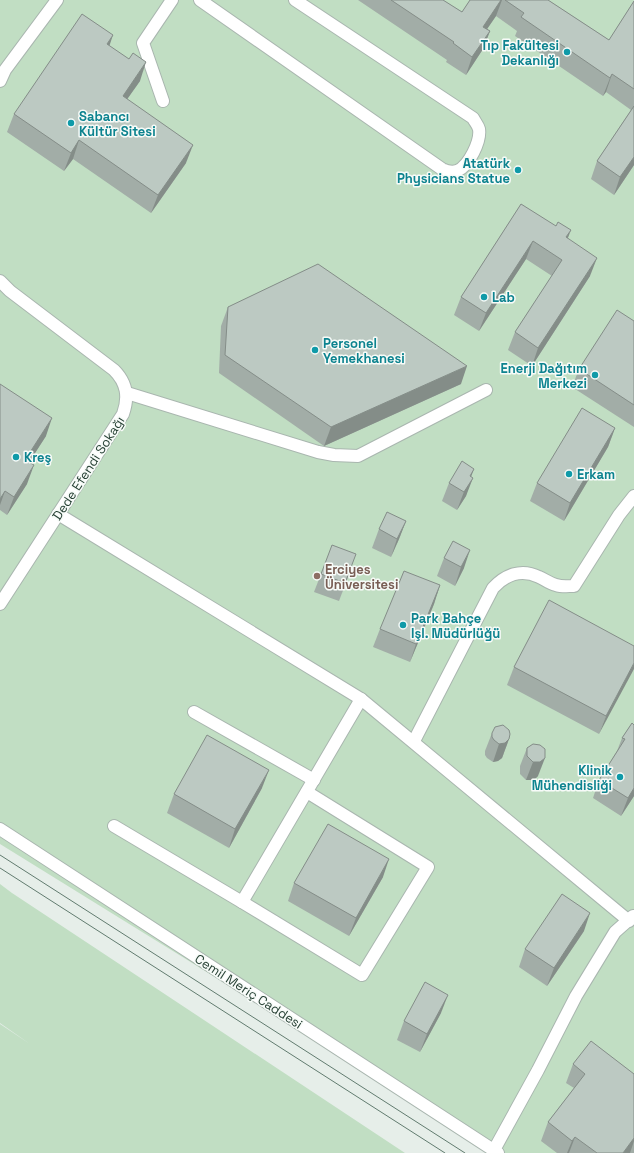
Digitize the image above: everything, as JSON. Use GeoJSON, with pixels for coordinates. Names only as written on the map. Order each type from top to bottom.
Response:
{"type":"FeatureCollection","features":[{"type":"Feature","properties":{"kind":"street"},"geometry":{"type":"LineString","coordinates":[[0,81],[5,70],[57,0]]}},
{"type":"Feature","properties":{"kind":"street"},"geometry":{"type":"LineString","coordinates":[[163,101],[143,43],[172,0]]}},
{"type":"Feature","properties":{"kind":"street"},"geometry":{"type":"LineString","coordinates":[[200,0],[442,169],[452,172],[457,171],[462,167],[474,151],[479,135],[477,123],[473,118],[295,0]]}},
{"type":"Feature","properties":{"kind":"street"},"geometry":{"type":"LineString","coordinates":[[0,281],[10,292],[114,370],[120,376],[127,393],[308,449],[334,455],[358,456],[486,390]]}},
{"type":"Feature","properties":{"kind":"street","name":"Dede Efendi Sokağı"},"geometry":{"type":"LineString","coordinates":[[0,604],[123,414],[127,400],[127,393]]}},
{"type":"Feature","properties":{"kind":"street"},"geometry":{"type":"LineString","coordinates":[[414,741],[493,588],[506,576],[523,572],[535,575],[554,585],[564,587],[574,586],[619,515],[634,496]]}},
{"type":"Feature","properties":{"kind":"street"},"geometry":{"type":"LineString","coordinates":[[58,514],[361,699],[632,918],[615,932],[576,996],[496,1152]]}},
{"type":"Feature","properties":{"kind":"street"},"geometry":{"type":"LineString","coordinates":[[242,902],[361,699]]}},
{"type":"Feature","properties":{"kind":"street"},"geometry":{"type":"LineString","coordinates":[[194,712],[314,780]]}},
{"type":"Feature","properties":{"kind":"street"},"geometry":{"type":"LineString","coordinates":[[114,826],[362,975],[428,866],[307,792]]}},
{"type":"Feature","properties":{"kind":"street","name":"Cemil Meriç Caddesi"},"geometry":{"type":"LineString","coordinates":[[0,829],[496,1152]]}},
{"type":"Feature","properties":{"kind":"green space","name":"Erciyes Üniversitesi"},"geometry":{"type":"Polygon","coordinates":[[[0,0],[634,0],[634,1153],[499,1153],[0,844],[0,0]]]}},
{"type":"Feature","properties":{"kind":"green space"},"geometry":{"type":"Polygon","coordinates":[[[0,884],[405,1153],[0,1153],[0,1024],[30,1044],[0,1023],[0,884]]]}},
{"type":"Feature","properties":{"kind":"building"},"geometry":{"type":"Polygon","coordinates":[[[391,0],[443,0],[462,12],[470,0],[501,0],[483,27],[490,31],[472,57],[453,43],[454,42],[391,0]]]}},
{"type":"Feature","properties":{"kind":"building"},"geometry":{"type":"Polygon","coordinates":[[[505,0],[548,0],[609,40],[634,1],[634,89],[612,74],[610,78],[521,17],[524,13],[505,0]]]}},
{"type":"Feature","properties":{"kind":"building","name":"Sabancı Kültür Sitesi"},"geometry":{"type":"Polygon","coordinates":[[[82,14],[113,35],[107,44],[129,59],[133,53],[146,62],[123,96],[193,145],[158,195],[79,140],[71,153],[14,114],[82,14]]]}},
{"type":"Feature","properties":{"kind":"building"},"geometry":{"type":"Polygon","coordinates":[[[634,106],[634,157],[620,177],[597,161],[634,106]]]}},
{"type":"Feature","properties":{"kind":"building","name":"Lab"},"geometry":{"type":"Polygon","coordinates":[[[521,204],[556,226],[558,222],[571,230],[566,237],[597,258],[538,348],[515,332],[562,260],[533,241],[486,313],[461,297],[521,204]]]}},
{"type":"Feature","properties":{"kind":"building","name":"Personel Yemekhanesi"},"geometry":{"type":"Polygon","coordinates":[[[318,264],[467,366],[331,427],[225,355],[228,307],[318,264]]]}},
{"type":"Feature","properties":{"kind":"building"},"geometry":{"type":"Polygon","coordinates":[[[617,310],[634,321],[634,405],[579,369],[617,310]]]}},
{"type":"Feature","properties":{"kind":"building","name":"Kreş"},"geometry":{"type":"Polygon","coordinates":[[[0,384],[52,418],[25,460],[34,465],[14,497],[5,491],[0,499],[0,384]]]}},
{"type":"Feature","properties":{"kind":"building","name":"Erkam"},"geometry":{"type":"Polygon","coordinates":[[[582,408],[615,428],[570,503],[537,483],[582,408]]]}},
{"type":"Feature","properties":{"kind":"building"},"geometry":{"type":"Polygon","coordinates":[[[462,461],[474,469],[470,476],[473,478],[464,492],[449,483],[462,461]]]}},
{"type":"Feature","properties":{"kind":"building"},"geometry":{"type":"Polygon","coordinates":[[[387,512],[406,521],[397,539],[379,529],[387,512]]]}},
{"type":"Feature","properties":{"kind":"building"},"geometry":{"type":"Polygon","coordinates":[[[453,541],[470,550],[461,567],[444,558],[453,541]]]}},
{"type":"Feature","properties":{"kind":"building"},"geometry":{"type":"Polygon","coordinates":[[[332,545],[356,554],[345,583],[321,574],[332,545]]]}},
{"type":"Feature","properties":{"kind":"building","name":"Park Bahçe Işl. Müdürlüğü"},"geometry":{"type":"Polygon","coordinates":[[[404,571],[440,585],[416,644],[380,629],[404,571]]]}},
{"type":"Feature","properties":{"kind":"building"},"geometry":{"type":"Polygon","coordinates":[[[549,600],[634,646],[634,663],[606,716],[514,667],[549,600]]]}},
{"type":"Feature","properties":{"kind":"building","name":"Klinik Mühendisliği"},"geometry":{"type":"Polygon","coordinates":[[[632,723],[634,725],[634,788],[628,798],[599,780],[625,739],[622,738],[632,723]]]}},
{"type":"Feature","properties":{"kind":"building"},"geometry":{"type":"Polygon","coordinates":[[[503,725],[509,730],[509,739],[505,743],[499,744],[492,737],[492,733],[495,727],[503,725]]]}},
{"type":"Feature","properties":{"kind":"building"},"geometry":{"type":"Polygon","coordinates":[[[207,735],[269,770],[235,829],[174,794],[207,735]]]}},
{"type":"Feature","properties":{"kind":"building"},"geometry":{"type":"Polygon","coordinates":[[[533,744],[540,745],[545,749],[545,758],[540,762],[533,762],[527,756],[527,748],[533,744]]]}},
{"type":"Feature","properties":{"kind":"building"},"geometry":{"type":"Polygon","coordinates":[[[328,824],[389,859],[356,918],[294,883],[328,824]]]}},
{"type":"Feature","properties":{"kind":"building"},"geometry":{"type":"Polygon","coordinates":[[[562,894],[590,913],[554,968],[525,949],[562,894]]]}},
{"type":"Feature","properties":{"kind":"building"},"geometry":{"type":"Polygon","coordinates":[[[425,982],[448,995],[427,1034],[404,1021],[425,982]]]}},
{"type":"Feature","properties":{"kind":"building"},"geometry":{"type":"Polygon","coordinates":[[[591,1041],[634,1074],[634,1138],[623,1153],[597,1153],[575,1137],[572,1141],[548,1122],[585,1074],[573,1064],[591,1041]]]}},
{"type":"Feature","properties":{"kind":"tram line"},"geometry":{"type":"LineString","coordinates":[[0,855],[465,1153]]}},
{"type":"Feature","properties":{"kind":"tram line"},"geometry":{"type":"LineString","coordinates":[[0,868],[445,1153]]}},
{"type":"Feature","properties":{"kind":"place","name":"Tıp Fakültesi Dekanlığı"},"geometry":{"type":"Point","coordinates":[567,52]}},
{"type":"Feature","properties":{"kind":"place","name":"Sabancı Kültür Sitesi"},"geometry":{"type":"Point","coordinates":[71,123]}},
{"type":"Feature","properties":{"kind":"place","name":"Atatürk Physicians Statue"},"geometry":{"type":"Point","coordinates":[518,170]}},
{"type":"Feature","properties":{"kind":"place","name":"Lab"},"geometry":{"type":"Point","coordinates":[484,297]}},
{"type":"Feature","properties":{"kind":"place","name":"Personel Yemekhanesi"},"geometry":{"type":"Point","coordinates":[315,350]}},
{"type":"Feature","properties":{"kind":"place","name":"Enerji Dağıtım Merkezi"},"geometry":{"type":"Point","coordinates":[595,375]}},
{"type":"Feature","properties":{"kind":"place","name":"Kreş"},"geometry":{"type":"Point","coordinates":[16,457]}},
{"type":"Feature","properties":{"kind":"place","name":"Erkam"},"geometry":{"type":"Point","coordinates":[569,474]}},
{"type":"Feature","properties":{"kind":"place","name":"Erciyes Üniversitesi"},"geometry":{"type":"Point","coordinates":[317,576]}},
{"type":"Feature","properties":{"kind":"place","name":"Park Bahçe Işl. Müdürlüğü"},"geometry":{"type":"Point","coordinates":[403,625]}},
{"type":"Feature","properties":{"kind":"place","name":"Klinik Mühendisliği"},"geometry":{"type":"Point","coordinates":[620,777]}}]}
